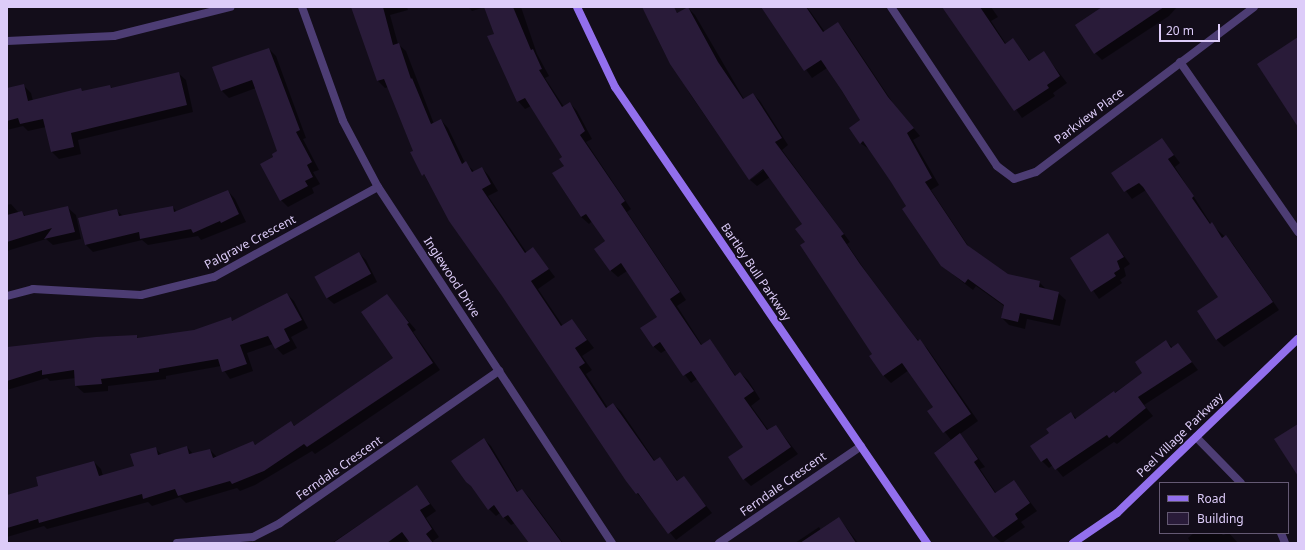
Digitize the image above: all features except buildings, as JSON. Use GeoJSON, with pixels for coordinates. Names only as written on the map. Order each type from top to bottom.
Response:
{"type":"FeatureCollection","features":[{"type":"Feature","properties":{"kind":"street"},"geometry":{"type":"LineString","coordinates":[[7,41],[114,36],[230,7]]}},
{"type":"Feature","properties":{"kind":"street","name":"Inglewood Drive"},"geometry":{"type":"LineString","coordinates":[[302,7],[343,121],[378,187],[612,543]]}},
{"type":"Feature","properties":{"kind":"street","name":"Bartley Bull Parkway"},"geometry":{"type":"LineString","coordinates":[[577,7],[615,87],[927,543]]}},
{"type":"Feature","properties":{"kind":"street","name":"Parkview Place"},"geometry":{"type":"LineString","coordinates":[[891,7],[997,166],[1014,179],[1036,172],[1180,62]]}},
{"type":"Feature","properties":{"kind":"street"},"geometry":{"type":"LineString","coordinates":[[1254,7],[1180,62],[1298,232]]}},
{"type":"Feature","properties":{"kind":"street","name":"Palgrave Crescent"},"geometry":{"type":"LineString","coordinates":[[7,296],[33,289],[141,295],[214,277],[378,187]]}},
{"type":"Feature","properties":{"kind":"street","name":"Peel Village Parkway"},"geometry":{"type":"LineString","coordinates":[[1074,543],[1117,513],[1298,339]]}},
{"type":"Feature","properties":{"kind":"street","name":"Ferndale Crescent"},"geometry":{"type":"LineString","coordinates":[[177,543],[253,537],[280,523],[500,371]]}},
{"type":"Feature","properties":{"kind":"street"},"geometry":{"type":"LineString","coordinates":[[1196,437],[1239,482]]}},
{"type":"Feature","properties":{"kind":"street","name":"Ferndale Crescent"},"geometry":{"type":"LineString","coordinates":[[719,543],[860,446]]}}]}
